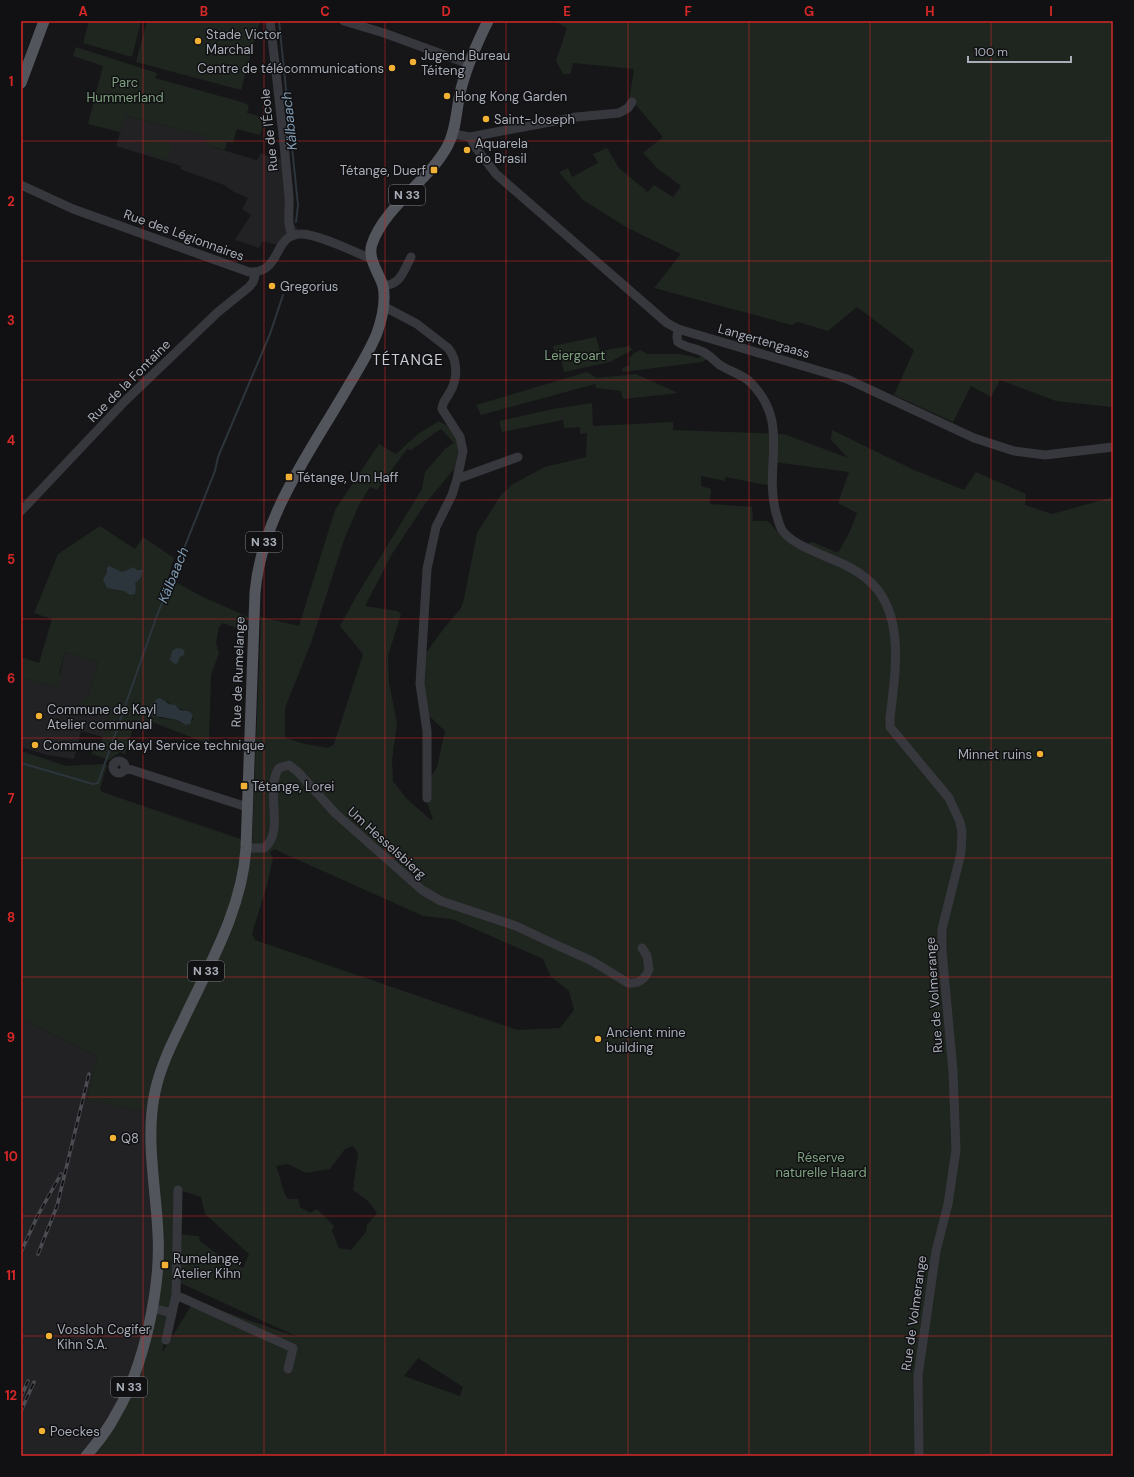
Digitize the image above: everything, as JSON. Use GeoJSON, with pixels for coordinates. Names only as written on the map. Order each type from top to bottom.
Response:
{"type":"FeatureCollection","features":[{"type":"Feature","properties":{"kind":"main road"},"geometry":{"type":"LineString","coordinates":[[21,83],[44,21]]}},
{"type":"Feature","properties":{"kind":"main road","name":"N 33"},"geometry":{"type":"LineString","coordinates":[[372,259],[372,244],[385,220],[442,156],[453,134],[461,89],[469,64],[488,21]]}},
{"type":"Feature","properties":{"kind":"main road","name":"Rue de Rumelange"},"geometry":{"type":"LineString","coordinates":[[152,1308],[158,1263],[158,1234],[153,1172],[152,1112],[155,1091],[169,1049],[228,924],[238,898],[246,848],[255,592],[260,555],[269,528],[281,502],[359,368],[376,335],[384,306],[382,286],[372,259]]}},
{"type":"Feature","properties":{"kind":"main road","name":"N 33"},"geometry":{"type":"LineString","coordinates":[[86,1456],[110,1425],[132,1381],[146,1337],[152,1308]]}},
{"type":"Feature","properties":{"kind":"street","name":"Rue de l'École"},"geometry":{"type":"LineString","coordinates":[[270,21],[286,159],[290,208],[288,229],[293,236]]}},
{"type":"Feature","properties":{"kind":"street"},"geometry":{"type":"LineString","coordinates":[[344,21],[384,33],[469,64]]}},
{"type":"Feature","properties":{"kind":"street"},"geometry":{"type":"LineString","coordinates":[[453,134],[470,136],[576,117],[619,113],[628,108],[632,102]]}},
{"type":"Feature","properties":{"kind":"street","name":"Langertengaass"},"geometry":{"type":"LineString","coordinates":[[470,136],[476,148],[496,174],[667,323],[678,329],[847,379],[974,438],[1014,451],[1045,455],[1113,447]]}},
{"type":"Feature","properties":{"kind":"street","name":"Rue des Légionnaires"},"geometry":{"type":"LineString","coordinates":[[21,184],[73,209],[245,271],[256,272],[269,266],[280,246],[293,236]]}},
{"type":"Feature","properties":{"kind":"street"},"geometry":{"type":"LineString","coordinates":[[293,236],[302,234],[316,237],[372,259]]}},
{"type":"Feature","properties":{"kind":"street"},"geometry":{"type":"LineString","coordinates":[[382,286],[392,286],[397,282],[411,257]]}},
{"type":"Feature","properties":{"kind":"street","name":"Rue de la Fontaine"},"geometry":{"type":"LineString","coordinates":[[21,511],[125,401],[218,312],[249,287],[253,282],[256,272]]}},
{"type":"Feature","properties":{"kind":"street"},"geometry":{"type":"LineString","coordinates":[[384,306],[417,324],[452,352],[456,377],[451,391],[442,405],[442,409],[460,437],[463,451],[452,495],[436,527],[427,569],[420,684],[427,731],[427,798]]}},
{"type":"Feature","properties":{"kind":"street","name":"Rue de Volmerange"},"geometry":{"type":"LineString","coordinates":[[678,329],[678,342],[684,346],[705,353],[720,365],[747,380],[762,396],[775,434],[772,486],[773,501],[782,530],[789,537],[802,545],[850,568],[866,578],[879,591],[888,607],[896,660],[890,726],[949,798],[960,822],[962,832],[961,853],[942,929],[942,951],[953,1071],[956,1150],[948,1204],[936,1251],[918,1376],[919,1456]]}},
{"type":"Feature","properties":{"kind":"street"},"geometry":{"type":"LineString","coordinates":[[457,479],[518,457]]}},
{"type":"Feature","properties":{"kind":"street","name":"Um Hesselsbierg"},"geometry":{"type":"LineString","coordinates":[[246,848],[264,848],[270,842],[274,820],[272,800],[273,783],[279,768],[289,765],[298,772],[323,802],[406,878],[422,890],[435,897],[523,929],[592,961],[628,983],[642,981],[649,969],[647,956],[642,948]]}},
{"type":"Feature","properties":{"kind":"street"},"geometry":{"type":"LineString","coordinates":[[126,768],[247,807]]}},
{"type":"Feature","properties":{"kind":"street"},"geometry":{"type":"LineString","coordinates":[[166,1340],[176,1295],[178,1190]]}},
{"type":"Feature","properties":{"kind":"street"},"geometry":{"type":"LineString","coordinates":[[176,1295],[293,1348],[288,1369]]}},
{"type":"Feature","properties":{"kind":"street"},"geometry":{"type":"LineString","coordinates":[[152,1308],[172,1313]]}},
{"type":"Feature","properties":{"kind":"shaded area"},"geometry":{"type":"Polygon","coordinates":[[[125,116],[205,136],[209,146],[257,160],[261,153],[278,161],[280,157],[289,160],[292,222],[302,234],[280,246],[263,241],[259,248],[235,240],[251,215],[242,209],[248,198],[234,192],[224,185],[180,169],[181,166],[116,146],[125,116]]]}},
{"type":"Feature","properties":{"kind":"shaded area"},"geometry":{"type":"Polygon","coordinates":[[[109,566],[122,572],[134,567],[136,570],[143,570],[141,578],[135,583],[135,594],[130,595],[124,591],[107,588],[103,579],[109,566]]]}},
{"type":"Feature","properties":{"kind":"shaded area"},"geometry":{"type":"Polygon","coordinates":[[[177,648],[183,649],[185,654],[179,658],[178,663],[175,664],[170,660],[172,651],[177,648]]]}},
{"type":"Feature","properties":{"kind":"shaded area"},"geometry":{"type":"Polygon","coordinates":[[[65,652],[98,662],[88,698],[97,709],[110,712],[103,737],[81,731],[74,759],[47,755],[21,747],[21,677],[57,688],[65,652]]]}},
{"type":"Feature","properties":{"kind":"shaded area"},"geometry":{"type":"Polygon","coordinates":[[[160,698],[169,704],[175,705],[180,710],[188,711],[193,715],[190,724],[186,725],[177,720],[150,715],[150,706],[160,698]]]}},
{"type":"Feature","properties":{"kind":"shaded area"},"geometry":{"type":"Polygon","coordinates":[[[21,1019],[97,1056],[87,1100],[152,1112],[158,1263],[135,1374],[86,1456],[21,1456],[21,1019]]]}},
{"type":"Feature","properties":{"kind":"green space"},"geometry":{"type":"Polygon","coordinates":[[[89,21],[141,21],[132,57],[83,43],[89,21]]]}},
{"type":"Feature","properties":{"kind":"green space","name":"Stade Victor Marchal"},"geometry":{"type":"Polygon","coordinates":[[[147,21],[260,21],[241,90],[136,62],[147,21]]]}},
{"type":"Feature","properties":{"kind":"green space"},"geometry":{"type":"Polygon","coordinates":[[[555,21],[1113,21],[1113,407],[1056,401],[1000,380],[991,397],[971,386],[953,422],[894,395],[914,350],[857,307],[828,331],[798,322],[792,325],[654,288],[681,254],[626,227],[583,200],[559,172],[568,168],[572,177],[598,163],[593,154],[607,148],[619,168],[648,192],[654,185],[673,197],[681,186],[657,168],[643,153],[663,137],[636,105],[629,102],[634,69],[573,63],[570,74],[563,74],[556,61],[567,28],[555,21]]]}},
{"type":"Feature","properties":{"kind":"green space","name":"Parc Hummerland"},"geometry":{"type":"Polygon","coordinates":[[[76,47],[157,73],[155,78],[245,103],[249,106],[247,113],[266,118],[260,135],[237,129],[233,143],[227,142],[225,150],[209,146],[205,136],[126,116],[120,132],[88,124],[103,66],[73,56],[76,47]]]}},
{"type":"Feature","properties":{"kind":"green space"},"geometry":{"type":"Polygon","coordinates":[[[147,137],[172,145],[167,160],[142,151],[147,137]]]}},
{"type":"Feature","properties":{"kind":"green space","name":"Leiergoart"},"geometry":{"type":"Polygon","coordinates":[[[596,337],[600,351],[630,346],[632,350],[610,362],[564,372],[561,357],[557,358],[553,346],[596,337]]]}},
{"type":"Feature","properties":{"kind":"green space"},"geometry":{"type":"Polygon","coordinates":[[[640,350],[648,354],[680,354],[698,358],[705,353],[710,357],[702,362],[623,372],[622,368],[630,365],[629,359],[633,354],[640,350]]]}},
{"type":"Feature","properties":{"kind":"green space"},"geometry":{"type":"Polygon","coordinates":[[[587,372],[597,378],[636,374],[678,393],[623,399],[621,391],[596,388],[595,384],[481,415],[476,405],[587,372]]]}},
{"type":"Feature","properties":{"kind":"green space","name":"Réserve naturelle Haard"},"geometry":{"type":"Polygon","coordinates":[[[592,403],[593,426],[673,422],[673,430],[784,434],[848,458],[831,440],[832,430],[914,470],[964,490],[976,472],[1026,494],[1025,505],[1052,514],[1113,497],[1113,1456],[86,1456],[135,1374],[158,1263],[151,1112],[87,1100],[97,1056],[21,1019],[21,751],[66,766],[107,765],[100,789],[102,792],[252,843],[261,617],[299,626],[335,510],[379,444],[396,454],[418,434],[439,421],[446,425],[457,438],[459,448],[454,469],[425,504],[392,554],[365,606],[397,611],[401,614],[388,656],[389,683],[397,723],[392,760],[393,781],[407,799],[431,820],[433,819],[428,806],[426,785],[437,767],[445,731],[425,712],[421,660],[444,628],[461,608],[477,533],[501,495],[513,484],[545,467],[586,457],[587,433],[580,434],[580,427],[564,428],[563,420],[502,432],[499,421],[553,409],[592,403]],[[441,429],[411,450],[407,449],[377,490],[370,487],[359,505],[344,540],[311,643],[285,708],[285,738],[305,744],[328,748],[334,744],[363,654],[340,626],[357,595],[422,489],[425,472],[446,448],[454,443],[441,429]],[[774,462],[772,486],[725,477],[725,481],[701,476],[701,486],[711,489],[710,504],[752,507],[753,521],[768,521],[782,536],[793,542],[813,542],[838,553],[850,531],[857,513],[838,503],[849,472],[774,462]],[[274,849],[270,853],[273,858],[267,885],[252,934],[255,940],[517,1030],[560,1028],[574,1010],[569,991],[551,977],[543,959],[452,919],[423,916],[274,849]],[[353,1146],[345,1149],[330,1169],[306,1173],[288,1164],[276,1166],[288,1199],[298,1199],[300,1207],[310,1213],[317,1209],[334,1226],[332,1231],[339,1248],[351,1250],[366,1232],[367,1225],[377,1213],[368,1201],[353,1190],[358,1153],[353,1146]],[[182,1191],[176,1234],[199,1236],[200,1241],[220,1256],[243,1268],[249,1254],[205,1214],[201,1197],[182,1191]],[[176,1281],[162,1353],[194,1301],[300,1338],[176,1281]],[[418,1358],[404,1376],[460,1396],[463,1387],[418,1358]]]}},
{"type":"Feature","properties":{"kind":"green space"},"geometry":{"type":"Polygon","coordinates":[[[100,526],[135,549],[143,537],[174,558],[168,578],[201,596],[248,617],[248,619],[245,620],[244,629],[247,632],[223,623],[219,627],[216,643],[219,653],[211,675],[209,744],[152,722],[133,729],[125,754],[120,752],[109,760],[92,754],[92,748],[99,750],[110,713],[82,704],[84,697],[88,698],[98,662],[65,652],[59,674],[61,677],[57,688],[21,677],[21,657],[39,663],[52,619],[34,613],[58,554],[100,526]],[[167,701],[159,718],[177,720],[180,723],[193,720],[193,715],[167,701]]]}},
{"type":"Feature","properties":{"kind":"waterway","name":"Kälbaach"},"geometry":{"type":"LineString","coordinates":[[279,21],[298,205],[296,222]]}},
{"type":"Feature","properties":{"kind":"waterway","name":"Kälbaach"},"geometry":{"type":"LineString","coordinates":[[21,763],[93,784],[98,783],[156,618],[215,471],[218,457],[270,334],[283,295]]}},
{"type":"Feature","properties":{"kind":"railway"},"geometry":{"type":"LineString","coordinates":[[38,1254],[57,1206],[89,1074]]}},
{"type":"Feature","properties":{"kind":"railway"},"geometry":{"type":"LineString","coordinates":[[21,1252],[38,1215],[61,1174]]}},
{"type":"Feature","properties":{"kind":"railway"},"geometry":{"type":"LineString","coordinates":[[21,1397],[28,1381]]}},
{"type":"Feature","properties":{"kind":"railway"},"geometry":{"type":"LineString","coordinates":[[21,1411],[34,1382]]}},
{"type":"Feature","properties":{"kind":"place","name":"Stade Victor Marchal"},"geometry":{"type":"Point","coordinates":[198,41]}},
{"type":"Feature","properties":{"kind":"place","name":"Jugend Bureau Téiteng"},"geometry":{"type":"Point","coordinates":[413,62]}},
{"type":"Feature","properties":{"kind":"place","name":"Centre de télécommunications"},"geometry":{"type":"Point","coordinates":[392,68]}},
{"type":"Feature","properties":{"kind":"place","name":"Hong Kong Garden"},"geometry":{"type":"Point","coordinates":[447,96]}},
{"type":"Feature","properties":{"kind":"place","name":"Saint-Joseph"},"geometry":{"type":"Point","coordinates":[486,119]}},
{"type":"Feature","properties":{"kind":"place","name":"Aquarela do Brasil"},"geometry":{"type":"Point","coordinates":[467,150]}},
{"type":"Feature","properties":{"kind":"place","name":"Tétange, Duerf"},"geometry":{"type":"Point","coordinates":[434,170]}},
{"type":"Feature","properties":{"kind":"place","name":"Gregorius"},"geometry":{"type":"Point","coordinates":[272,286]}},
{"type":"Feature","properties":{"kind":"place","name":"Tétange, Um Haff"},"geometry":{"type":"Point","coordinates":[289,477]}},
{"type":"Feature","properties":{"kind":"place","name":"Commune de Kayl Atelier communal"},"geometry":{"type":"Point","coordinates":[39,716]}},
{"type":"Feature","properties":{"kind":"place","name":"Commune de Kayl Service technique"},"geometry":{"type":"Point","coordinates":[35,745]}},
{"type":"Feature","properties":{"kind":"place","name":"Minnet ruins"},"geometry":{"type":"Point","coordinates":[1040,754]}},
{"type":"Feature","properties":{"kind":"place","name":"Tétange, Lorei"},"geometry":{"type":"Point","coordinates":[244,786]}},
{"type":"Feature","properties":{"kind":"place","name":"Ancient mine building"},"geometry":{"type":"Point","coordinates":[598,1039]}},
{"type":"Feature","properties":{"kind":"place","name":"Q8"},"geometry":{"type":"Point","coordinates":[113,1138]}},
{"type":"Feature","properties":{"kind":"place","name":"Rumelange, Atelier Kihn"},"geometry":{"type":"Point","coordinates":[165,1265]}},
{"type":"Feature","properties":{"kind":"place","name":"Vossloh Cogifer Kihn S.A."},"geometry":{"type":"Point","coordinates":[49,1336]}},
{"type":"Feature","properties":{"kind":"place","name":"Poeckes"},"geometry":{"type":"Point","coordinates":[42,1431]}},
{"type":"Feature","properties":{"kind":"district","name":"TÉTANGE"},"geometry":{"type":"Point","coordinates":[408,360]}}]}
